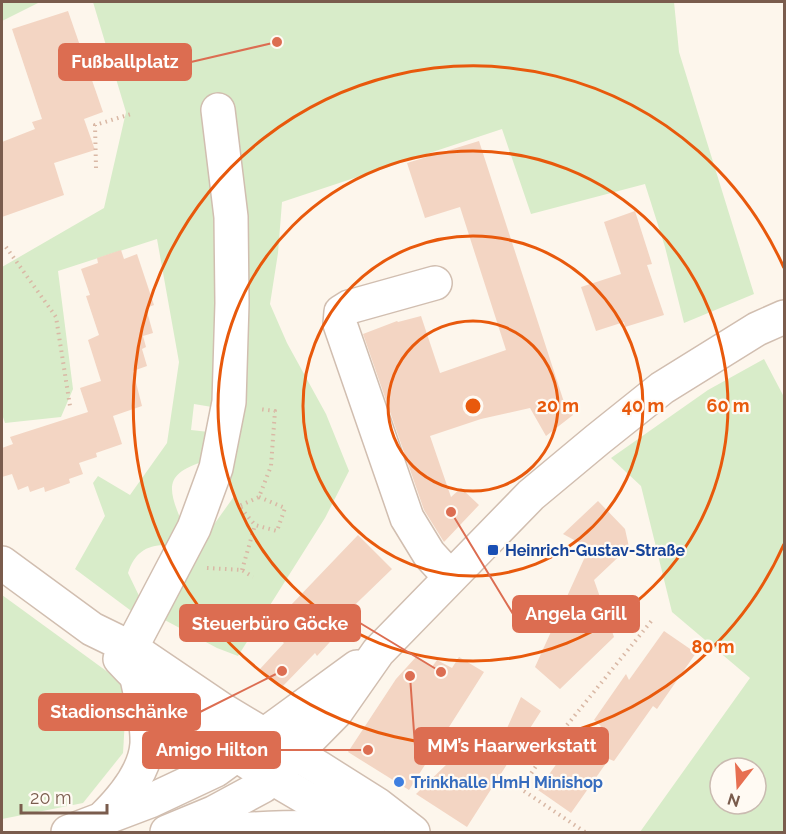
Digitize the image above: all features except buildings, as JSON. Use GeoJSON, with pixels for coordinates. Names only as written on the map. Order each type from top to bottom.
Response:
{"type":"FeatureCollection","features":[{"type":"Feature","properties":{"kind":"street"},"geometry":{"type":"LineString","coordinates":[[105,817],[136,777],[147,744],[143,706],[134,663],[173,566],[194,528],[216,468],[229,402],[232,303],[231,217],[218,110]]}},
{"type":"Feature","properties":{"kind":"street"},"geometry":{"type":"LineString","coordinates":[[435,283],[348,307],[341,312],[340,324],[407,518],[429,554],[450,577]]}},
{"type":"Feature","properties":{"kind":"street"},"geometry":{"type":"LineString","coordinates":[[167,832],[213,813],[263,786],[336,712],[378,652],[531,495],[662,388],[757,329],[784,317]]}},
{"type":"Feature","properties":{"kind":"street"},"geometry":{"type":"LineString","coordinates":[[2,563],[134,663],[204,731],[272,778],[365,825]]}},
{"type":"Feature","properties":{"kind":"street"},"geometry":{"type":"LineString","coordinates":[[68,832],[150,801],[207,774],[378,652]]}},
{"type":"Feature","properties":{"kind":"street"},"geometry":{"type":"LineString","coordinates":[[134,663],[221,709],[296,753],[365,825]]}},
{"type":"Feature","properties":{"kind":"street"},"geometry":{"type":"LineString","coordinates":[[213,832],[249,828],[365,825],[413,832]]}},
{"type":"Feature","properties":{"kind":"path"},"geometry":{"type":"LineString","coordinates":[[96,168],[95,125],[131,114]]}},
{"type":"Feature","properties":{"kind":"path"},"geometry":{"type":"LineString","coordinates":[[6,247],[56,317],[70,406]]}},
{"type":"Feature","properties":{"kind":"path"},"geometry":{"type":"LineString","coordinates":[[229,402],[275,411],[271,466],[259,498]]}},
{"type":"Feature","properties":{"kind":"path"},"geometry":{"type":"LineString","coordinates":[[259,498],[285,508],[276,531],[255,525],[239,506],[259,498]]}},
{"type":"Feature","properties":{"kind":"path"},"geometry":{"type":"LineString","coordinates":[[242,570],[255,525]]}},
{"type":"Feature","properties":{"kind":"path"},"geometry":{"type":"LineString","coordinates":[[173,566],[242,570],[252,577]]}},
{"type":"Feature","properties":{"kind":"path"},"geometry":{"type":"LineString","coordinates":[[585,832],[521,789],[546,751],[653,619]]}},
{"type":"Feature","properties":{"kind":"green space"},"geometry":{"type":"Polygon","coordinates":[[[2,2],[40,2],[2,21],[2,2]]]}},
{"type":"Feature","properties":{"kind":"green space"},"geometry":{"type":"Polygon","coordinates":[[[93,2],[674,2],[679,52],[754,294],[684,323],[665,247],[645,184],[531,214],[502,129],[282,202],[278,253],[270,304],[287,343],[326,414],[349,471],[325,518],[238,656],[217,648],[161,618],[183,568],[235,495],[227,475],[212,407],[194,404],[191,430],[209,432],[205,461],[183,470],[173,482],[173,498],[181,520],[168,545],[154,546],[142,551],[131,566],[128,573],[141,600],[134,613],[75,569],[105,516],[93,483],[98,476],[130,495],[167,443],[179,362],[157,239],[58,271],[73,389],[61,417],[5,423],[2,414],[2,267],[104,208],[126,112],[93,2]]]}},
{"type":"Feature","properties":{"kind":"green space"},"geometry":{"type":"Polygon","coordinates":[[[764,359],[784,397],[784,832],[640,832],[750,678],[672,612],[641,486],[611,458],[708,390],[764,359]]]}},
{"type":"Feature","properties":{"kind":"green space"},"geometry":{"type":"Polygon","coordinates":[[[2,595],[127,686],[123,753],[83,803],[2,819],[2,595]]]}},
{"type":"Feature","properties":{"kind":"place","name":"Fußballplatz"},"geometry":{"type":"Point","coordinates":[277,42]}},
{"type":"Feature","properties":{"kind":"place","name":"Angela Grill"},"geometry":{"type":"Point","coordinates":[451,512]}},
{"type":"Feature","properties":{"kind":"place","name":"Heinrich-Gustav-Straße"},"geometry":{"type":"Point","coordinates":[493,550]}},
{"type":"Feature","properties":{"kind":"place","name":"Stadionschänke"},"geometry":{"type":"Point","coordinates":[282,671]}},
{"type":"Feature","properties":{"kind":"place","name":"Steuerbüro Göcke"},"geometry":{"type":"Point","coordinates":[441,672]}},
{"type":"Feature","properties":{"kind":"place","name":"MM’s Haarwerkstatt"},"geometry":{"type":"Point","coordinates":[410,676]}},
{"type":"Feature","properties":{"kind":"place","name":"Amigo Hilton"},"geometry":{"type":"Point","coordinates":[368,750]}},
{"type":"Feature","properties":{"kind":"place","name":"Trinkhalle HmH Minishop"},"geometry":{"type":"Point","coordinates":[399,782]}}]}
